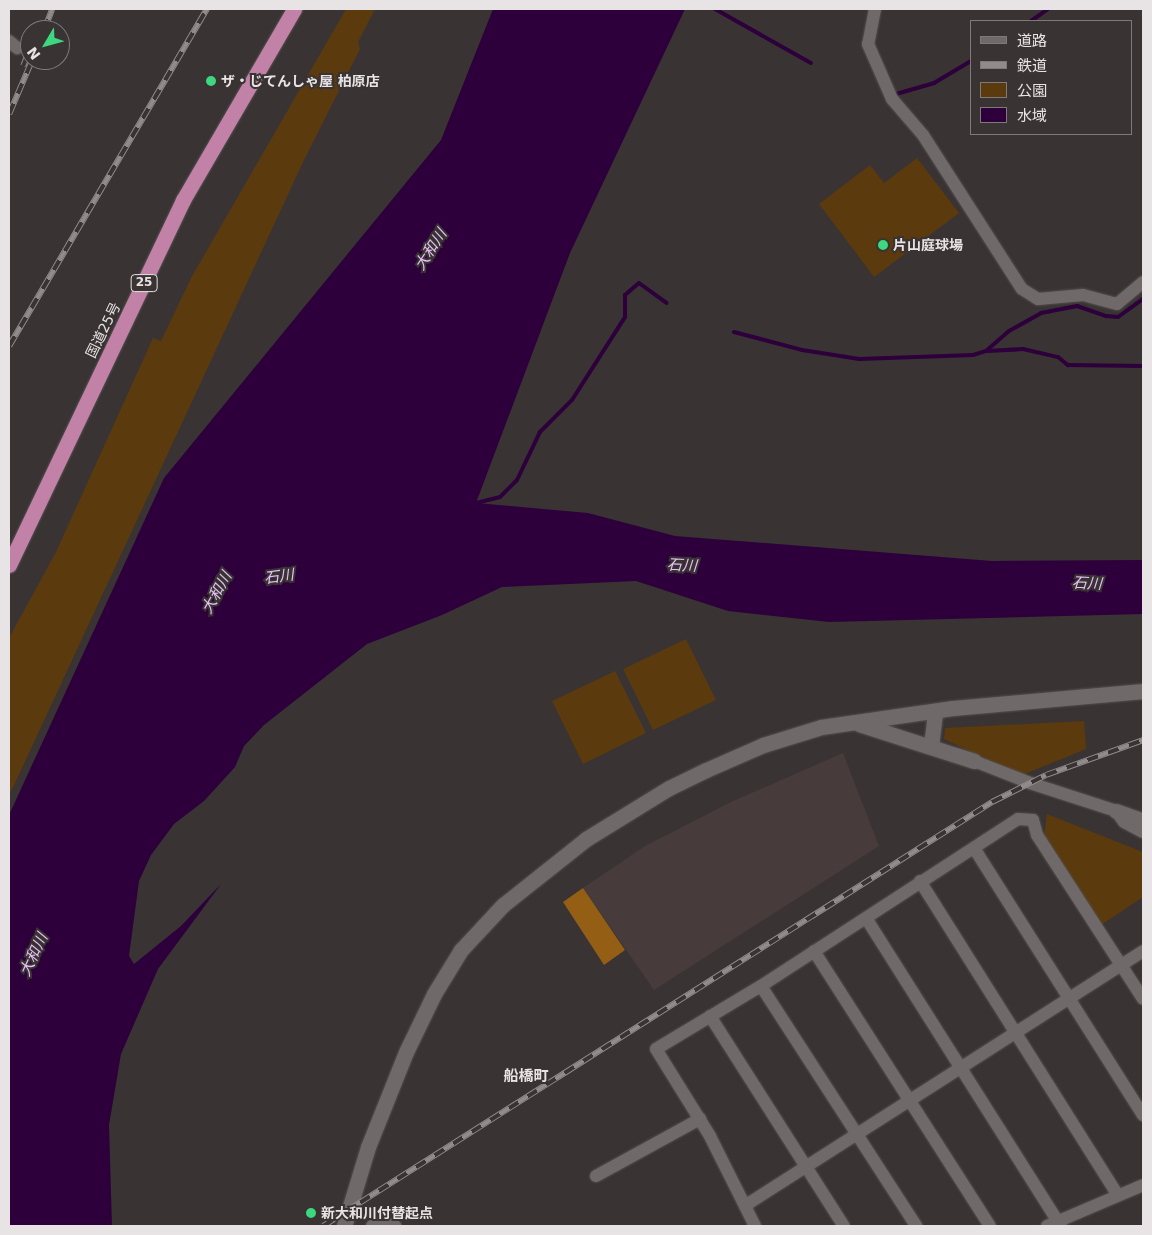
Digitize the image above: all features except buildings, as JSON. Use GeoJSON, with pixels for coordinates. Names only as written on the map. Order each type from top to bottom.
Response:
{"type":"FeatureCollection","features":[{"type":"Feature","properties":{"kind":"highway","name":"国道25号"},"geometry":{"type":"LineString","coordinates":[[9,565],[183,200],[294,9]]}},
{"type":"Feature","properties":{"kind":"street"},"geometry":{"type":"LineString","coordinates":[[875,9],[868,44],[892,99],[923,135],[1022,290],[1038,299],[1082,295],[1117,304],[1143,282]]}},
{"type":"Feature","properties":{"kind":"street"},"geometry":{"type":"LineString","coordinates":[[344,1226],[368,1147],[406,1052],[434,994],[461,950],[490,918],[542,872],[586,839],[669,788],[763,745],[821,727],[935,711],[1143,691]]}},
{"type":"Feature","properties":{"kind":"street"},"geometry":{"type":"LineString","coordinates":[[931,746],[935,711]]}},
{"type":"Feature","properties":{"kind":"street"},"geometry":{"type":"LineString","coordinates":[[851,722],[931,746],[1030,784],[1143,821]]}},
{"type":"Feature","properties":{"kind":"street"},"geometry":{"type":"LineString","coordinates":[[1116,811],[1124,822],[1143,832]]}},
{"type":"Feature","properties":{"kind":"street"},"geometry":{"type":"LineString","coordinates":[[755,1226],[700,1119],[656,1048],[761,986],[1018,819],[1033,820],[1037,836],[1143,999]]}},
{"type":"Feature","properties":{"kind":"street"},"geometry":{"type":"LineString","coordinates":[[974,848],[1143,1115]]}},
{"type":"Feature","properties":{"kind":"street"},"geometry":{"type":"LineString","coordinates":[[920,881],[1118,1195]]}},
{"type":"Feature","properties":{"kind":"street"},"geometry":{"type":"LineString","coordinates":[[866,918],[962,1065],[1060,1223]]}},
{"type":"Feature","properties":{"kind":"street"},"geometry":{"type":"LineString","coordinates":[[814,951],[990,1226]]}},
{"type":"Feature","properties":{"kind":"street"},"geometry":{"type":"LineString","coordinates":[[746,1206],[806,1165],[1143,951]]}},
{"type":"Feature","properties":{"kind":"street"},"geometry":{"type":"LineString","coordinates":[[761,986],[916,1226]]}},
{"type":"Feature","properties":{"kind":"street"},"geometry":{"type":"LineString","coordinates":[[710,1016],[844,1226]]}},
{"type":"Feature","properties":{"kind":"street"},"geometry":{"type":"LineString","coordinates":[[596,1176],[700,1119]]}},
{"type":"Feature","properties":{"kind":"street"},"geometry":{"type":"LineString","coordinates":[[1047,1226],[1060,1223],[1143,1185]]}},
{"type":"Feature","properties":{"kind":"street"},"geometry":{"type":"LineString","coordinates":[[372,1226],[383,1222],[395,1226]]}},
{"type":"Feature","properties":{"kind":"shaded area"},"geometry":{"type":"Polygon","coordinates":[[[843,753],[879,846],[654,990],[583,888],[645,846],[731,802],[843,753]]]}},
{"type":"Feature","properties":{"kind":"shaded area"},"geometry":{"type":"Polygon","coordinates":[[[583,888],[625,950],[604,965],[563,902],[583,888]]]}},
{"type":"Feature","properties":{"kind":"green space"},"geometry":{"type":"Polygon","coordinates":[[[346,9],[375,9],[358,42],[360,49],[304,160],[9,796],[9,638],[56,552],[153,338],[161,341],[191,278],[346,9]]]}},
{"type":"Feature","properties":{"kind":"green space","name":"片山庭球場"},"geometry":{"type":"Polygon","coordinates":[[[917,158],[959,213],[874,277],[819,204],[870,165],[884,183],[917,158]]]}},
{"type":"Feature","properties":{"kind":"green space"},"geometry":{"type":"Polygon","coordinates":[[[686,639],[716,700],[653,730],[623,669],[686,639]]]}},
{"type":"Feature","properties":{"kind":"green space"},"geometry":{"type":"Polygon","coordinates":[[[615,671],[646,733],[583,764],[552,701],[615,671]]]}},
{"type":"Feature","properties":{"kind":"green space"},"geometry":{"type":"Polygon","coordinates":[[[1084,721],[1086,749],[1020,776],[944,739],[945,728],[1084,721]]]}},
{"type":"Feature","properties":{"kind":"green space"},"geometry":{"type":"Polygon","coordinates":[[[1047,814],[1143,852],[1143,897],[1101,925],[1044,836],[1047,814]]]}},
{"type":"Feature","properties":{"kind":"water"},"geometry":{"type":"Polygon","coordinates":[[[493,9],[685,9],[570,253],[476,503],[588,513],[675,536],[992,561],[1143,560],[1143,614],[829,622],[728,611],[636,581],[502,587],[442,615],[367,644],[264,725],[244,746],[235,767],[204,801],[174,824],[151,855],[139,881],[129,956],[134,964],[181,926],[221,884],[158,969],[121,1054],[109,1125],[112,1226],[9,1226],[9,815],[164,478],[441,140],[493,9]]]}},
{"type":"Feature","properties":{"kind":"waterway"},"geometry":{"type":"LineString","coordinates":[[715,9],[811,63]]}},
{"type":"Feature","properties":{"kind":"waterway"},"geometry":{"type":"LineString","coordinates":[[1032,20],[1048,9]]}},
{"type":"Feature","properties":{"kind":"waterway"},"geometry":{"type":"LineString","coordinates":[[896,94],[934,83],[970,62]]}},
{"type":"Feature","properties":{"kind":"waterway"},"geometry":{"type":"LineString","coordinates":[[472,504],[500,497],[517,480],[540,432],[572,400],[625,317],[625,295],[639,283],[667,303]]}},
{"type":"Feature","properties":{"kind":"waterway"},"geometry":{"type":"LineString","coordinates":[[734,332],[802,350],[859,359],[973,355],[986,351],[1009,331],[1041,313],[1077,306],[1106,316],[1118,317],[1143,299]]}},
{"type":"Feature","properties":{"kind":"waterway"},"geometry":{"type":"LineString","coordinates":[[987,351],[1023,349],[1058,357],[1068,365],[1143,366]]}},
{"type":"Feature","properties":{"kind":"railway"},"geometry":{"type":"LineString","coordinates":[[48,20],[52,9]]}},
{"type":"Feature","properties":{"kind":"railway"},"geometry":{"type":"LineString","coordinates":[[9,346],[207,9]]}},
{"type":"Feature","properties":{"kind":"railway"},"geometry":{"type":"LineString","coordinates":[[9,114],[28,70]]}},
{"type":"Feature","properties":{"kind":"railway"},"geometry":{"type":"LineString","coordinates":[[323,1226],[992,802],[1046,775],[1143,740]]}},
{"type":"Feature","properties":{"kind":"place","name":"ザ・じてんしゃ屋 柏原店"},"geometry":{"type":"Point","coordinates":[211,81]}},
{"type":"Feature","properties":{"kind":"place","name":"片山庭球場"},"geometry":{"type":"Point","coordinates":[883,245]}},
{"type":"Feature","properties":{"kind":"place","name":"新大和川付替起点"},"geometry":{"type":"Point","coordinates":[311,1213]}},
{"type":"Feature","properties":{"kind":"district","name":"船橋町"},"geometry":{"type":"Point","coordinates":[526,1077]}},
{"type":"Feature","properties":{"kind":"water label","name":"大和川"},"geometry":{"type":"Point","coordinates":[431,250]}},
{"type":"Feature","properties":{"kind":"water label","name":"石川"},"geometry":{"type":"Point","coordinates":[682,566]}},
{"type":"Feature","properties":{"kind":"water label","name":"石川"},"geometry":{"type":"Point","coordinates":[279,577]}},
{"type":"Feature","properties":{"kind":"water label","name":"石川"},"geometry":{"type":"Point","coordinates":[1087,584]}},
{"type":"Feature","properties":{"kind":"water label","name":"大和川"},"geometry":{"type":"Point","coordinates":[217,593]}},
{"type":"Feature","properties":{"kind":"water label","name":"大和川"},"geometry":{"type":"Point","coordinates":[34,955]}}]}
